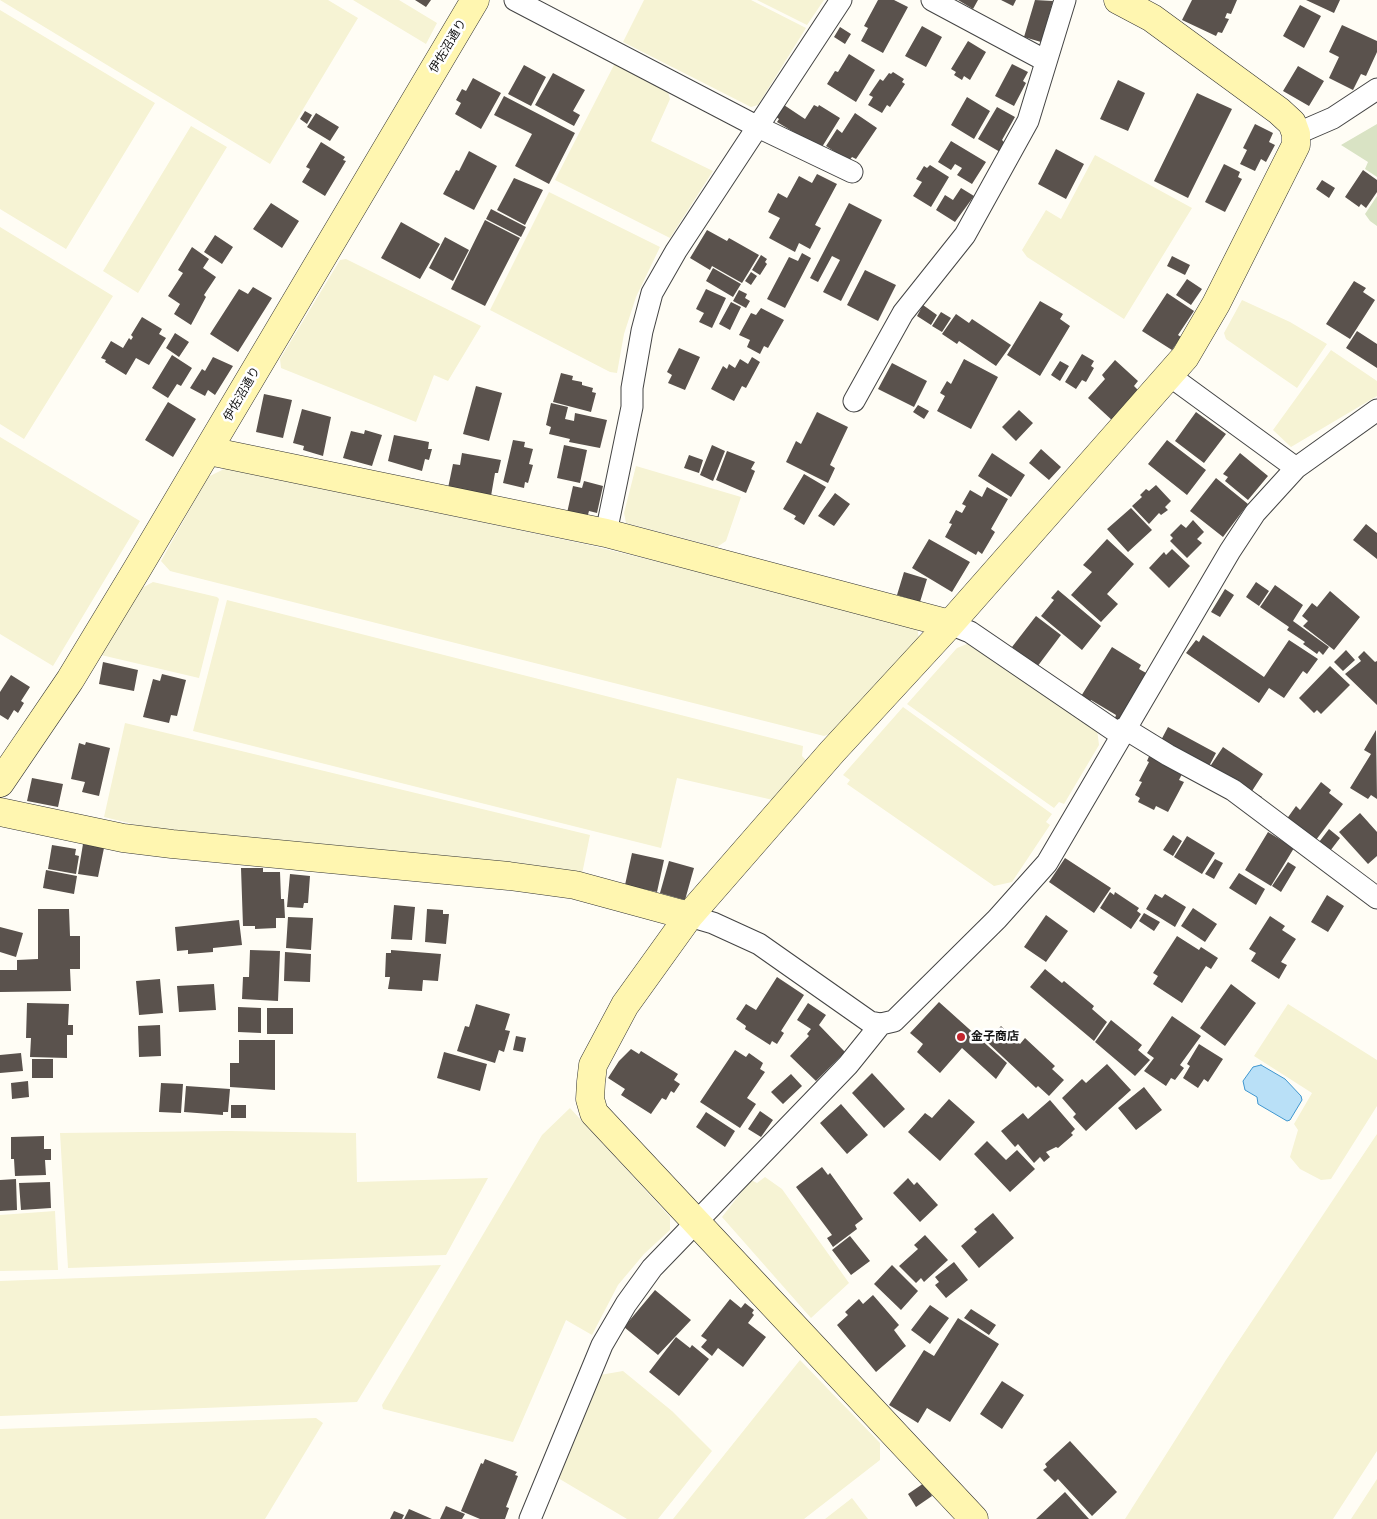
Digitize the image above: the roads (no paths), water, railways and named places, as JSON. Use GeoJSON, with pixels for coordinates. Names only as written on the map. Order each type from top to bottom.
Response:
{"type":"FeatureCollection","features":[{"type":"Feature","properties":{"kind":"street","name":"伊佐沼通り"},"geometry":{"type":"LineString","coordinates":[[0,783],[70,680],[209,451],[475,0]]}},
{"type":"Feature","properties":{"kind":"street"},"geometry":{"type":"LineString","coordinates":[[515,0],[758,127],[852,172]]}},
{"type":"Feature","properties":{"kind":"street"},"geometry":{"type":"LineString","coordinates":[[606,533],[632,407],[632,388],[642,331],[652,293],[676,251],[841,0]]}},
{"type":"Feature","properties":{"kind":"street"},"geometry":{"type":"LineString","coordinates":[[932,0],[1046,61]]}},
{"type":"Feature","properties":{"kind":"street"},"geometry":{"type":"LineString","coordinates":[[854,401],[904,313],[969,226],[1028,121],[1066,0]]}},
{"type":"Feature","properties":{"kind":"street"},"geometry":{"type":"LineString","coordinates":[[974,1519],[594,1113],[590,1099],[593,1065],[625,1005],[690,916],[825,759],[950,624],[1185,357],[1216,304],[1296,145],[1296,134],[1292,123],[1279,111],[1152,18],[1118,0]]}},
{"type":"Feature","properties":{"kind":"street"},"geometry":{"type":"LineString","coordinates":[[1296,134],[1333,118],[1377,89]]}},
{"type":"Feature","properties":{"kind":"street"},"geometry":{"type":"LineString","coordinates":[[1170,376],[1296,468]]}},
{"type":"Feature","properties":{"kind":"street"},"geometry":{"type":"LineString","coordinates":[[0,812],[123,838],[509,876],[575,885],[713,923],[759,944],[870,1022],[881,1024],[894,1021],[997,919],[1047,863],[1123,731],[1255,512],[1296,468],[1377,410]]}},
{"type":"Feature","properties":{"kind":"street"},"geometry":{"type":"LineString","coordinates":[[209,451],[606,533],[950,624],[970,632],[1123,731],[1233,790],[1377,898]]}},
{"type":"Feature","properties":{"kind":"street"},"geometry":{"type":"LineString","coordinates":[[530,1519],[602,1345],[626,1304],[652,1268],[848,1065],[881,1024]]}},
{"type":"Feature","properties":{"kind":"water"},"geometry":{"type":"Polygon","coordinates":[[[1261,1065],[1285,1079],[1301,1096],[1302,1100],[1290,1120],[1287,1121],[1258,1104],[1257,1097],[1245,1090],[1243,1081],[1253,1067],[1261,1065]]]}},
{"type":"Feature","properties":{"kind":"place","name":"金子商店"},"geometry":{"type":"Point","coordinates":[961,1037]}}]}
